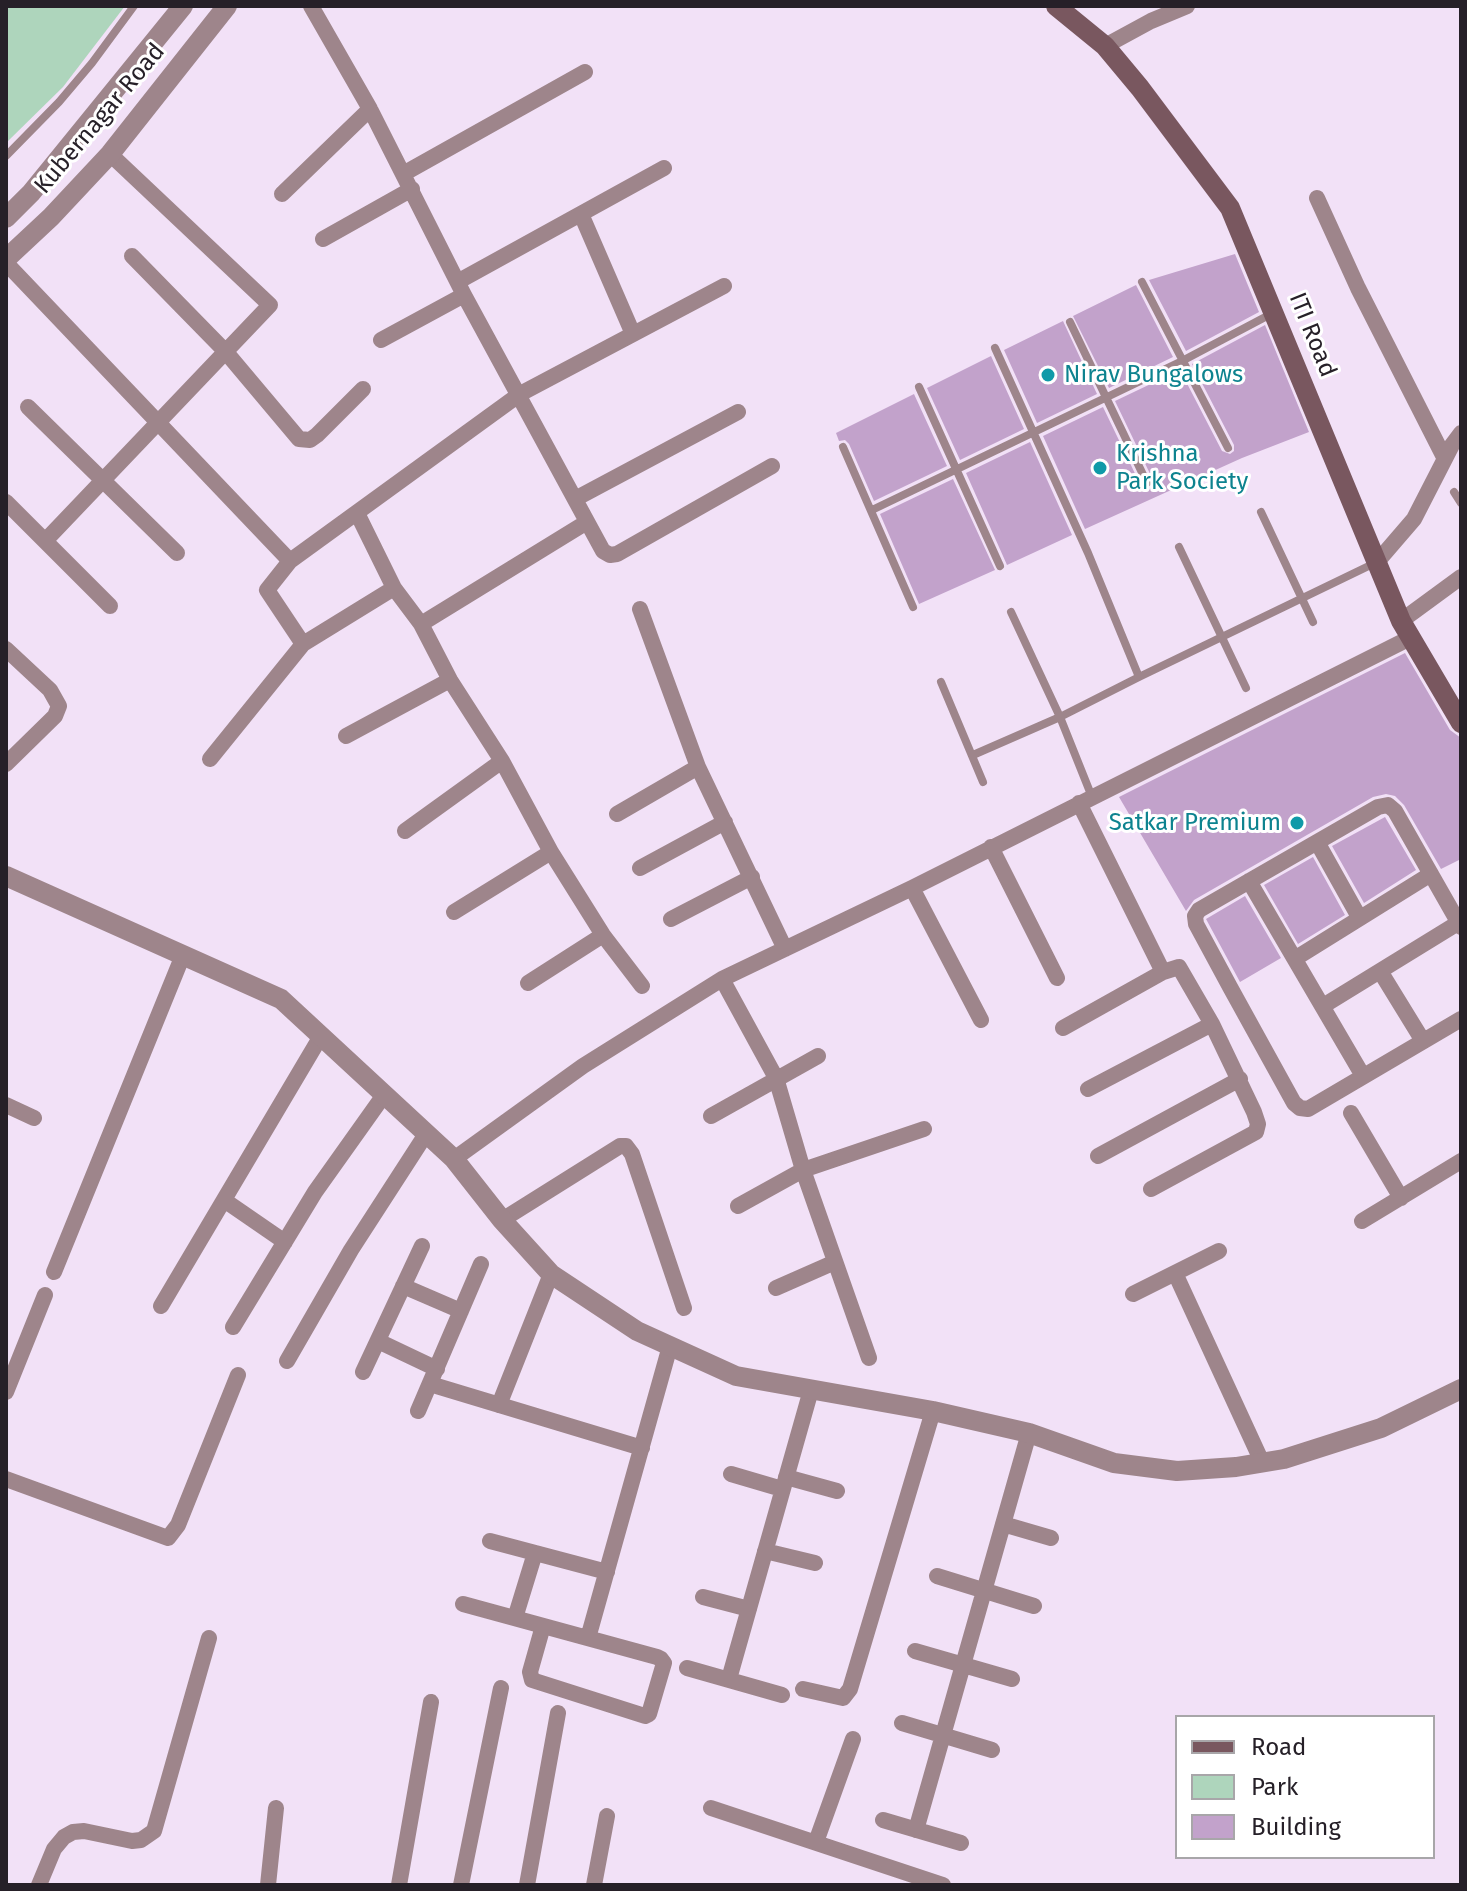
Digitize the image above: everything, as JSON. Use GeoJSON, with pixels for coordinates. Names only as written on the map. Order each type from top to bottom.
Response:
{"type":"FeatureCollection","features":[{"type":"Feature","properties":{"kind":"main road","name":"ITI Road"},"geometry":{"type":"LineString","coordinates":[[1056,6],[1105,46],[1230,208],[1405,629],[1461,723]]}},
{"type":"Feature","properties":{"kind":"street","name":"Kubernagar Road"},"geometry":{"type":"LineString","coordinates":[[6,218],[31,193],[183,6]]}},
{"type":"Feature","properties":{"kind":"street","name":"Kubernagar Road"},"geometry":{"type":"LineString","coordinates":[[6,261],[110,154],[227,6]]}},
{"type":"Feature","properties":{"kind":"street"},"geometry":{"type":"LineString","coordinates":[[311,6],[370,109],[603,551],[610,555],[617,554],[772,466]]}},
{"type":"Feature","properties":{"kind":"street"},"geometry":{"type":"LineString","coordinates":[[1105,46],[1187,6]]}},
{"type":"Feature","properties":{"kind":"street"},"geometry":{"type":"LineString","coordinates":[[403,174],[585,72]]}},
{"type":"Feature","properties":{"kind":"street"},"geometry":{"type":"LineString","coordinates":[[282,194],[370,109]]}},
{"type":"Feature","properties":{"kind":"street"},"geometry":{"type":"LineString","coordinates":[[45,541],[270,305],[110,154]]}},
{"type":"Feature","properties":{"kind":"street"},"geometry":{"type":"LineString","coordinates":[[381,340],[581,214],[664,168]]}},
{"type":"Feature","properties":{"kind":"street"},"geometry":{"type":"LineString","coordinates":[[323,239],[412,189]]}},
{"type":"Feature","properties":{"kind":"street"},"geometry":{"type":"LineString","coordinates":[[1317,198],[1358,288],[1445,459]]}},
{"type":"Feature","properties":{"kind":"street"},"geometry":{"type":"LineString","coordinates":[[581,214],[633,334]]}},
{"type":"Feature","properties":{"kind":"street"},"geometry":{"type":"LineString","coordinates":[[132,256],[225,351],[292,432],[304,441],[317,435],[363,389]]}},
{"type":"Feature","properties":{"kind":"street"},"geometry":{"type":"LineString","coordinates":[[6,261],[290,561]]}},
{"type":"Feature","properties":{"kind":"street"},"geometry":{"type":"LineString","coordinates":[[303,644],[267,590],[290,561],[520,394],[724,286]]}},
{"type":"Feature","properties":{"kind":"street"},"geometry":{"type":"LineString","coordinates":[[28,407],[177,553]]}},
{"type":"Feature","properties":{"kind":"street"},"geometry":{"type":"LineString","coordinates":[[575,499],[738,412]]}},
{"type":"Feature","properties":{"kind":"street"},"geometry":{"type":"LineString","coordinates":[[1377,562],[1414,519],[1461,433]]}},
{"type":"Feature","properties":{"kind":"street"},"geometry":{"type":"LineString","coordinates":[[6,502],[110,606]]}},
{"type":"Feature","properties":{"kind":"street"},"geometry":{"type":"LineString","coordinates":[[357,513],[394,588],[421,624],[450,680],[502,761],[551,852],[603,935],[642,986]]}},
{"type":"Feature","properties":{"kind":"street"},"geometry":{"type":"LineString","coordinates":[[421,624],[587,522]]}},
{"type":"Feature","properties":{"kind":"street"},"geometry":{"type":"LineString","coordinates":[[454,1159],[583,1066],[722,979],[1086,800],[1405,629],[1461,577]]}},
{"type":"Feature","properties":{"kind":"street"},"geometry":{"type":"LineString","coordinates":[[210,759],[303,644],[394,588]]}},
{"type":"Feature","properties":{"kind":"street"},"geometry":{"type":"LineString","coordinates":[[640,609],[698,767],[785,949]]}},
{"type":"Feature","properties":{"kind":"street"},"geometry":{"type":"LineString","coordinates":[[6,649],[50,690],[59,706],[55,716],[6,764]]}},
{"type":"Feature","properties":{"kind":"street"},"geometry":{"type":"LineString","coordinates":[[346,736],[450,680]]}},
{"type":"Feature","properties":{"kind":"street"},"geometry":{"type":"LineString","coordinates":[[405,831],[502,761]]}},
{"type":"Feature","properties":{"kind":"street"},"geometry":{"type":"LineString","coordinates":[[617,814],[698,767]]}},
{"type":"Feature","properties":{"kind":"street"},"geometry":{"type":"LineString","coordinates":[[1086,800],[1163,972]]}},
{"type":"Feature","properties":{"kind":"street"},"geometry":{"type":"LineString","coordinates":[[1323,1006],[1460,925],[1395,811],[1388,805],[1378,807],[1199,910],[1195,916],[1196,924],[1294,1103],[1300,1108],[1308,1109],[1461,1019]]}},
{"type":"Feature","properties":{"kind":"street"},"geometry":{"type":"LineString","coordinates":[[640,868],[725,822]]}},
{"type":"Feature","properties":{"kind":"street"},"geometry":{"type":"LineString","coordinates":[[1317,842],[1359,917]]}},
{"type":"Feature","properties":{"kind":"street"},"geometry":{"type":"LineString","coordinates":[[991,847],[1057,978]]}},
{"type":"Feature","properties":{"kind":"street"},"geometry":{"type":"LineString","coordinates":[[454,912],[551,852]]}},
{"type":"Feature","properties":{"kind":"street"},"geometry":{"type":"LineString","coordinates":[[1296,958],[1431,874]]}},
{"type":"Feature","properties":{"kind":"street"},"geometry":{"type":"LineString","coordinates":[[6,876],[281,999],[454,1159],[502,1220],[551,1274],[637,1331],[736,1376],[933,1411],[1029,1433],[1114,1463],[1177,1471],[1284,1459],[1381,1428],[1461,1389]]}},
{"type":"Feature","properties":{"kind":"street"},"geometry":{"type":"LineString","coordinates":[[671,919],[752,877]]}},
{"type":"Feature","properties":{"kind":"street"},"geometry":{"type":"LineString","coordinates":[[1249,881],[1363,1076]]}},
{"type":"Feature","properties":{"kind":"street"},"geometry":{"type":"LineString","coordinates":[[912,888],[981,1020]]}},
{"type":"Feature","properties":{"kind":"street"},"geometry":{"type":"LineString","coordinates":[[528,983],[603,935]]}},
{"type":"Feature","properties":{"kind":"street"},"geometry":{"type":"LineString","coordinates":[[54,1272],[183,955]]}},
{"type":"Feature","properties":{"kind":"street"},"geometry":{"type":"LineString","coordinates":[[1063,1028],[1163,972],[1179,967],[1212,1024],[1240,1079],[1258,1124],[1256,1132],[1151,1189]]}},
{"type":"Feature","properties":{"kind":"street"},"geometry":{"type":"LineString","coordinates":[[1380,971],[1423,1041]]}},
{"type":"Feature","properties":{"kind":"street"},"geometry":{"type":"LineString","coordinates":[[722,979],[776,1078],[803,1170],[869,1358]]}},
{"type":"Feature","properties":{"kind":"street"},"geometry":{"type":"LineString","coordinates":[[1088,1089],[1212,1024]]}},
{"type":"Feature","properties":{"kind":"street"},"geometry":{"type":"LineString","coordinates":[[161,1306],[321,1036]]}},
{"type":"Feature","properties":{"kind":"street"},"geometry":{"type":"LineString","coordinates":[[711,1116],[818,1056]]}},
{"type":"Feature","properties":{"kind":"street"},"geometry":{"type":"LineString","coordinates":[[1098,1156],[1240,1079]]}},
{"type":"Feature","properties":{"kind":"street"},"geometry":{"type":"LineString","coordinates":[[233,1327],[315,1192],[384,1095]]}},
{"type":"Feature","properties":{"kind":"street"},"geometry":{"type":"LineString","coordinates":[[6,1105],[34,1118]]}},
{"type":"Feature","properties":{"kind":"street"},"geometry":{"type":"LineString","coordinates":[[1351,1113],[1401,1198]]}},
{"type":"Feature","properties":{"kind":"street"},"geometry":{"type":"LineString","coordinates":[[738,1206],[803,1170],[924,1129]]}},
{"type":"Feature","properties":{"kind":"street"},"geometry":{"type":"LineString","coordinates":[[287,1361],[351,1250],[426,1134]]}},
{"type":"Feature","properties":{"kind":"street"},"geometry":{"type":"LineString","coordinates":[[502,1220],[620,1146],[626,1146],[632,1154],[684,1308]]}},
{"type":"Feature","properties":{"kind":"street"},"geometry":{"type":"LineString","coordinates":[[1362,1221],[1461,1161]]}},
{"type":"Feature","properties":{"kind":"street"},"geometry":{"type":"LineString","coordinates":[[224,1200],[285,1242]]}},
{"type":"Feature","properties":{"kind":"street"},"geometry":{"type":"LineString","coordinates":[[363,1372],[422,1246]]}},
{"type":"Feature","properties":{"kind":"street"},"geometry":{"type":"LineString","coordinates":[[1133,1294],[1219,1251]]}},
{"type":"Feature","properties":{"kind":"street"},"geometry":{"type":"LineString","coordinates":[[776,1288],[835,1262]]}},
{"type":"Feature","properties":{"kind":"street"},"geometry":{"type":"LineString","coordinates":[[418,1411],[481,1264]]}},
{"type":"Feature","properties":{"kind":"street"},"geometry":{"type":"LineString","coordinates":[[1175,1273],[1262,1462]]}},
{"type":"Feature","properties":{"kind":"street"},"geometry":{"type":"LineString","coordinates":[[499,1405],[551,1274]]}},
{"type":"Feature","properties":{"kind":"street"},"geometry":{"type":"LineString","coordinates":[[403,1286],[461,1311]]}},
{"type":"Feature","properties":{"kind":"street"},"geometry":{"type":"LineString","coordinates":[[6,1392],[45,1295]]}},
{"type":"Feature","properties":{"kind":"street"},"geometry":{"type":"LineString","coordinates":[[378,1341],[433,1377],[499,1405],[642,1448]]}},
{"type":"Feature","properties":{"kind":"street"},"geometry":{"type":"LineString","coordinates":[[588,1638],[670,1346]]}},
{"type":"Feature","properties":{"kind":"street"},"geometry":{"type":"LineString","coordinates":[[6,1479],[168,1538],[178,1525],[238,1375]]}},
{"type":"Feature","properties":{"kind":"street"},"geometry":{"type":"LineString","coordinates":[[729,1679],[811,1390]]}},
{"type":"Feature","properties":{"kind":"street"},"geometry":{"type":"LineString","coordinates":[[803,1689],[843,1698],[850,1689],[933,1411]]}},
{"type":"Feature","properties":{"kind":"street"},"geometry":{"type":"LineString","coordinates":[[916,1830],[1029,1433]]}},
{"type":"Feature","properties":{"kind":"street"},"geometry":{"type":"LineString","coordinates":[[731,1474],[837,1491]]}},
{"type":"Feature","properties":{"kind":"street"},"geometry":{"type":"LineString","coordinates":[[1003,1524],[1051,1538]]}},
{"type":"Feature","properties":{"kind":"street"},"geometry":{"type":"LineString","coordinates":[[490,1541],[607,1572]]}},
{"type":"Feature","properties":{"kind":"street"},"geometry":{"type":"LineString","coordinates":[[765,1551],[815,1563]]}},
{"type":"Feature","properties":{"kind":"street"},"geometry":{"type":"LineString","coordinates":[[515,1618],[535,1553]]}},
{"type":"Feature","properties":{"kind":"street"},"geometry":{"type":"LineString","coordinates":[[937,1576],[1034,1606]]}},
{"type":"Feature","properties":{"kind":"street"},"geometry":{"type":"LineString","coordinates":[[703,1597],[749,1609]]}},
{"type":"Feature","properties":{"kind":"street"},"geometry":{"type":"LineString","coordinates":[[463,1604],[588,1638],[661,1659],[664,1663],[649,1714],[645,1716],[532,1680],[530,1672],[543,1626]]}},
{"type":"Feature","properties":{"kind":"street"},"geometry":{"type":"LineString","coordinates":[[39,1885],[54,1849],[73,1832],[84,1831],[132,1841],[141,1840],[154,1831],[209,1638]]}},
{"type":"Feature","properties":{"kind":"street"},"geometry":{"type":"LineString","coordinates":[[915,1651],[1012,1679]]}},
{"type":"Feature","properties":{"kind":"street"},"geometry":{"type":"LineString","coordinates":[[687,1668],[782,1695]]}},
{"type":"Feature","properties":{"kind":"street"},"geometry":{"type":"LineString","coordinates":[[461,1885],[501,1688]]}},
{"type":"Feature","properties":{"kind":"street"},"geometry":{"type":"LineString","coordinates":[[399,1885],[431,1702]]}},
{"type":"Feature","properties":{"kind":"street"},"geometry":{"type":"LineString","coordinates":[[527,1885],[558,1713]]}},
{"type":"Feature","properties":{"kind":"street"},"geometry":{"type":"LineString","coordinates":[[902,1723],[992,1750]]}},
{"type":"Feature","properties":{"kind":"street"},"geometry":{"type":"LineString","coordinates":[[816,1842],[853,1739]]}},
{"type":"Feature","properties":{"kind":"street"},"geometry":{"type":"LineString","coordinates":[[268,1885],[276,1808]]}},
{"type":"Feature","properties":{"kind":"street"},"geometry":{"type":"LineString","coordinates":[[711,1808],[943,1885]]}},
{"type":"Feature","properties":{"kind":"street"},"geometry":{"type":"LineString","coordinates":[[594,1885],[607,1816]]}},
{"type":"Feature","properties":{"kind":"street"},"geometry":{"type":"LineString","coordinates":[[883,1820],[961,1843]]}},
{"type":"Feature","properties":{"kind":"lane"},"geometry":{"type":"LineString","coordinates":[[6,156],[59,102],[134,6]]}},
{"type":"Feature","properties":{"kind":"lane"},"geometry":{"type":"LineString","coordinates":[[1142,282],[1228,448]]}},
{"type":"Feature","properties":{"kind":"lane"},"geometry":{"type":"LineString","coordinates":[[872,510],[1182,361],[1275,312]]}},
{"type":"Feature","properties":{"kind":"lane"},"geometry":{"type":"LineString","coordinates":[[1070,322],[1147,483]]}},
{"type":"Feature","properties":{"kind":"lane"},"geometry":{"type":"LineString","coordinates":[[995,348],[1088,553],[1139,677]]}},
{"type":"Feature","properties":{"kind":"lane"},"geometry":{"type":"LineString","coordinates":[[919,387],[1000,566]]}},
{"type":"Feature","properties":{"kind":"lane"},"geometry":{"type":"LineString","coordinates":[[843,447],[913,607]]}},
{"type":"Feature","properties":{"kind":"lane"},"geometry":{"type":"LineString","coordinates":[[1454,492],[1461,503]]}},
{"type":"Feature","properties":{"kind":"lane"},"geometry":{"type":"LineString","coordinates":[[1261,512],[1313,622]]}},
{"type":"Feature","properties":{"kind":"lane"},"geometry":{"type":"LineString","coordinates":[[1179,547],[1246,688]]}},
{"type":"Feature","properties":{"kind":"lane"},"geometry":{"type":"LineString","coordinates":[[973,755],[1060,717],[1377,562]]}},
{"type":"Feature","properties":{"kind":"lane"},"geometry":{"type":"LineString","coordinates":[[1011,612],[1060,717],[1086,800]]}},
{"type":"Feature","properties":{"kind":"lane"},"geometry":{"type":"LineString","coordinates":[[941,682],[983,782]]}},
{"type":"Feature","properties":{"kind":"green space"},"geometry":{"type":"Polygon","coordinates":[[[6,6],[125,6],[63,87],[6,143],[6,6]]]}},
{"type":"Feature","properties":{"kind":"building"},"geometry":{"type":"Polygon","coordinates":[[[1235,254],[1259,312],[1186,351],[1149,280],[1235,254]]]}},
{"type":"Feature","properties":{"kind":"building"},"geometry":{"type":"Polygon","coordinates":[[[1136,285],[1173,357],[1109,388],[1073,316],[1136,285]]]}},
{"type":"Feature","properties":{"kind":"building"},"geometry":{"type":"Polygon","coordinates":[[[1063,321],[1097,394],[1037,423],[1004,350],[1063,321]]]}},
{"type":"Feature","properties":{"kind":"building"},"geometry":{"type":"Polygon","coordinates":[[[1265,325],[1309,432],[1242,458],[1085,529],[1043,436],[1103,407],[1141,486],[1149,490],[1153,480],[1115,401],[1180,370],[1222,451],[1230,454],[1234,451],[1234,445],[1192,364],[1265,325]]]}},
{"type":"Feature","properties":{"kind":"building"},"geometry":{"type":"Polygon","coordinates":[[[991,356],[1024,429],[960,460],[927,388],[991,356]]]}},
{"type":"Feature","properties":{"kind":"building"},"geometry":{"type":"Polygon","coordinates":[[[914,394],[947,466],[874,501],[849,444],[845,440],[839,441],[836,433],[914,394]]]}},
{"type":"Feature","properties":{"kind":"building"},"geometry":{"type":"Polygon","coordinates":[[[1030,442],[1072,535],[1007,565],[966,473],[1030,442]]]}},
{"type":"Feature","properties":{"kind":"building"},"geometry":{"type":"Polygon","coordinates":[[[953,479],[995,570],[919,604],[880,514],[953,479]]]}},
{"type":"Feature","properties":{"kind":"building","name":"Satkar Premium"},"geometry":{"type":"Polygon","coordinates":[[[1405,653],[1450,730],[1461,738],[1461,859],[1441,869],[1404,805],[1395,796],[1386,794],[1373,797],[1194,900],[1186,911],[1119,797],[1405,653]]]}},
{"type":"Feature","properties":{"kind":"building"},"geometry":{"type":"Polygon","coordinates":[[[1385,817],[1416,870],[1364,903],[1332,846],[1385,817]]]}},
{"type":"Feature","properties":{"kind":"building"},"geometry":{"type":"Polygon","coordinates":[[[1313,857],[1345,915],[1298,944],[1264,885],[1313,857]]]}},
{"type":"Feature","properties":{"kind":"building"},"geometry":{"type":"Polygon","coordinates":[[[1245,896],[1281,958],[1240,982],[1206,919],[1245,896]]]}},
{"type":"Feature","properties":{"kind":"place","name":"Nirav Bungalows"},"geometry":{"type":"Point","coordinates":[1048,375]}},
{"type":"Feature","properties":{"kind":"place","name":"Krishna Park Society"},"geometry":{"type":"Point","coordinates":[1100,468]}},
{"type":"Feature","properties":{"kind":"place","name":"Satkar Premium"},"geometry":{"type":"Point","coordinates":[1297,823]}}]}
